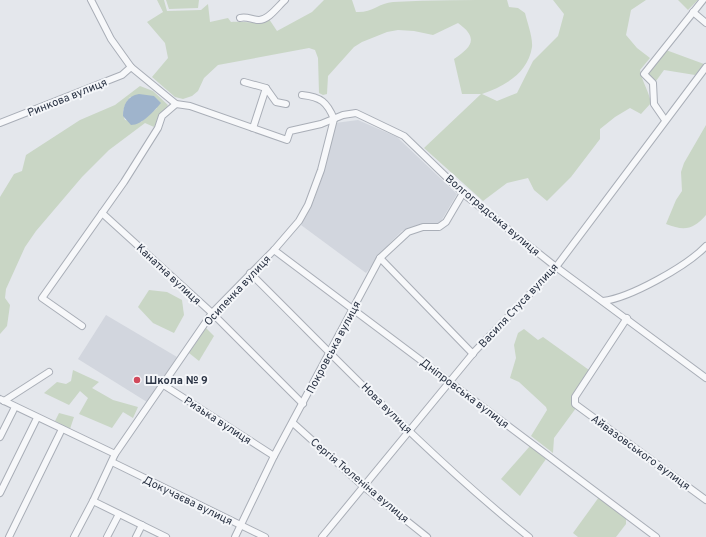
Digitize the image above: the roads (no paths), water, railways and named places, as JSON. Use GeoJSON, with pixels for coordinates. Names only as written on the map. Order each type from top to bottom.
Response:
{"type":"FeatureCollection","features":[{"type":"Feature","properties":{"kind":"street"},"geometry":{"type":"LineString","coordinates":[[91,0],[112,39],[131,67],[176,104],[190,106],[287,140],[290,131],[304,129],[334,119],[328,105],[315,96],[302,95]]}},
{"type":"Feature","properties":{"kind":"street"},"geometry":{"type":"LineString","coordinates":[[240,18],[245,17],[260,20],[266,18],[285,0]]}},
{"type":"Feature","properties":{"kind":"street"},"geometry":{"type":"LineString","coordinates":[[665,120],[654,104],[653,83],[644,74],[703,0]]}},
{"type":"Feature","properties":{"kind":"street"},"geometry":{"type":"LineString","coordinates":[[693,12],[706,23]]}},
{"type":"Feature","properties":{"kind":"street","name":"Ринкова вулиця"},"geometry":{"type":"LineString","coordinates":[[0,123],[122,75],[131,67]]}},
{"type":"Feature","properties":{"kind":"street","name":"Василя Стуса вулиця"},"geometry":{"type":"LineString","coordinates":[[322,537],[408,430],[451,382],[492,332],[556,267],[706,67]]}},
{"type":"Feature","properties":{"kind":"street"},"geometry":{"type":"LineString","coordinates":[[244,82],[266,88],[276,102],[286,104]]}},
{"type":"Feature","properties":{"kind":"street"},"geometry":{"type":"LineString","coordinates":[[253,128],[266,88]]}},
{"type":"Feature","properties":{"kind":"street"},"geometry":{"type":"LineString","coordinates":[[82,326],[42,298],[102,213],[154,134],[162,116],[176,104]]}},
{"type":"Feature","properties":{"kind":"street","name":"Волгоградська вулиця"},"geometry":{"type":"LineString","coordinates":[[334,119],[343,115],[356,113],[398,133],[411,142],[463,193],[556,267],[627,318],[706,378]]}},
{"type":"Feature","properties":{"kind":"street","name":"Осипенка вулиця"},"geometry":{"type":"LineString","coordinates":[[74,537],[115,454],[212,313],[274,250],[299,221],[308,205],[326,153],[334,119]]}},
{"type":"Feature","properties":{"kind":"street","name":"Покровська вулиця"},"geometry":{"type":"LineString","coordinates":[[236,537],[274,456],[380,258],[408,232],[423,227],[439,227],[446,222],[463,193]]}},
{"type":"Feature","properties":{"kind":"street","name":"Канатна вулиця"},"geometry":{"type":"LineString","coordinates":[[102,213],[212,313],[303,404]]}},
{"type":"Feature","properties":{"kind":"street"},"geometry":{"type":"LineString","coordinates":[[603,301],[613,300],[636,291],[684,265],[706,246]]}},
{"type":"Feature","properties":{"kind":"street","name":"Дніпровська вулиця"},"geometry":{"type":"LineString","coordinates":[[274,250],[656,537]]}},
{"type":"Feature","properties":{"kind":"street"},"geometry":{"type":"LineString","coordinates":[[380,258],[473,354]]}},
{"type":"Feature","properties":{"kind":"street","name":"Нова вулиця"},"geometry":{"type":"LineString","coordinates":[[250,273],[408,430],[501,514],[529,537]]}},
{"type":"Feature","properties":{"kind":"street","name":"Айвазовського вулиця"},"geometry":{"type":"LineString","coordinates":[[627,318],[575,397],[575,404],[706,500]]}},
{"type":"Feature","properties":{"kind":"street"},"geometry":{"type":"LineString","coordinates":[[49,372],[2,400],[115,454]]}},
{"type":"Feature","properties":{"kind":"street","name":"Ризька вулиця"},"geometry":{"type":"LineString","coordinates":[[162,384],[274,456]]}},
{"type":"Feature","properties":{"kind":"street"},"geometry":{"type":"LineString","coordinates":[[0,437],[14,407]]}},
{"type":"Feature","properties":{"kind":"street"},"geometry":{"type":"LineString","coordinates":[[0,493],[37,418]]}},
{"type":"Feature","properties":{"kind":"street","name":"Сергія Тюленіна вулиця"},"geometry":{"type":"LineString","coordinates":[[293,423],[363,486],[427,537]]}},
{"type":"Feature","properties":{"kind":"street"},"geometry":{"type":"LineString","coordinates":[[9,537],[62,429]]}},
{"type":"Feature","properties":{"kind":"street","name":"Докучаєва вулиця"},"geometry":{"type":"LineString","coordinates":[[112,462],[265,537]]}},
{"type":"Feature","properties":{"kind":"street"},"geometry":{"type":"LineString","coordinates":[[93,501],[166,537]]}},
{"type":"Feature","properties":{"kind":"street"},"geometry":{"type":"LineString","coordinates":[[107,537],[118,514]]}},
{"type":"Feature","properties":{"kind":"street"},"geometry":{"type":"LineString","coordinates":[[136,537],[142,525]]}},
{"type":"Feature","properties":{"kind":"water"},"geometry":{"type":"Polygon","coordinates":[[[139,94],[154,96],[161,103],[139,123],[131,125],[123,116],[124,108],[126,102],[131,97],[139,94]]]}},
{"type":"Feature","properties":{"kind":"place","name":"Школа № 9"},"geometry":{"type":"Point","coordinates":[137,380]}}]}
